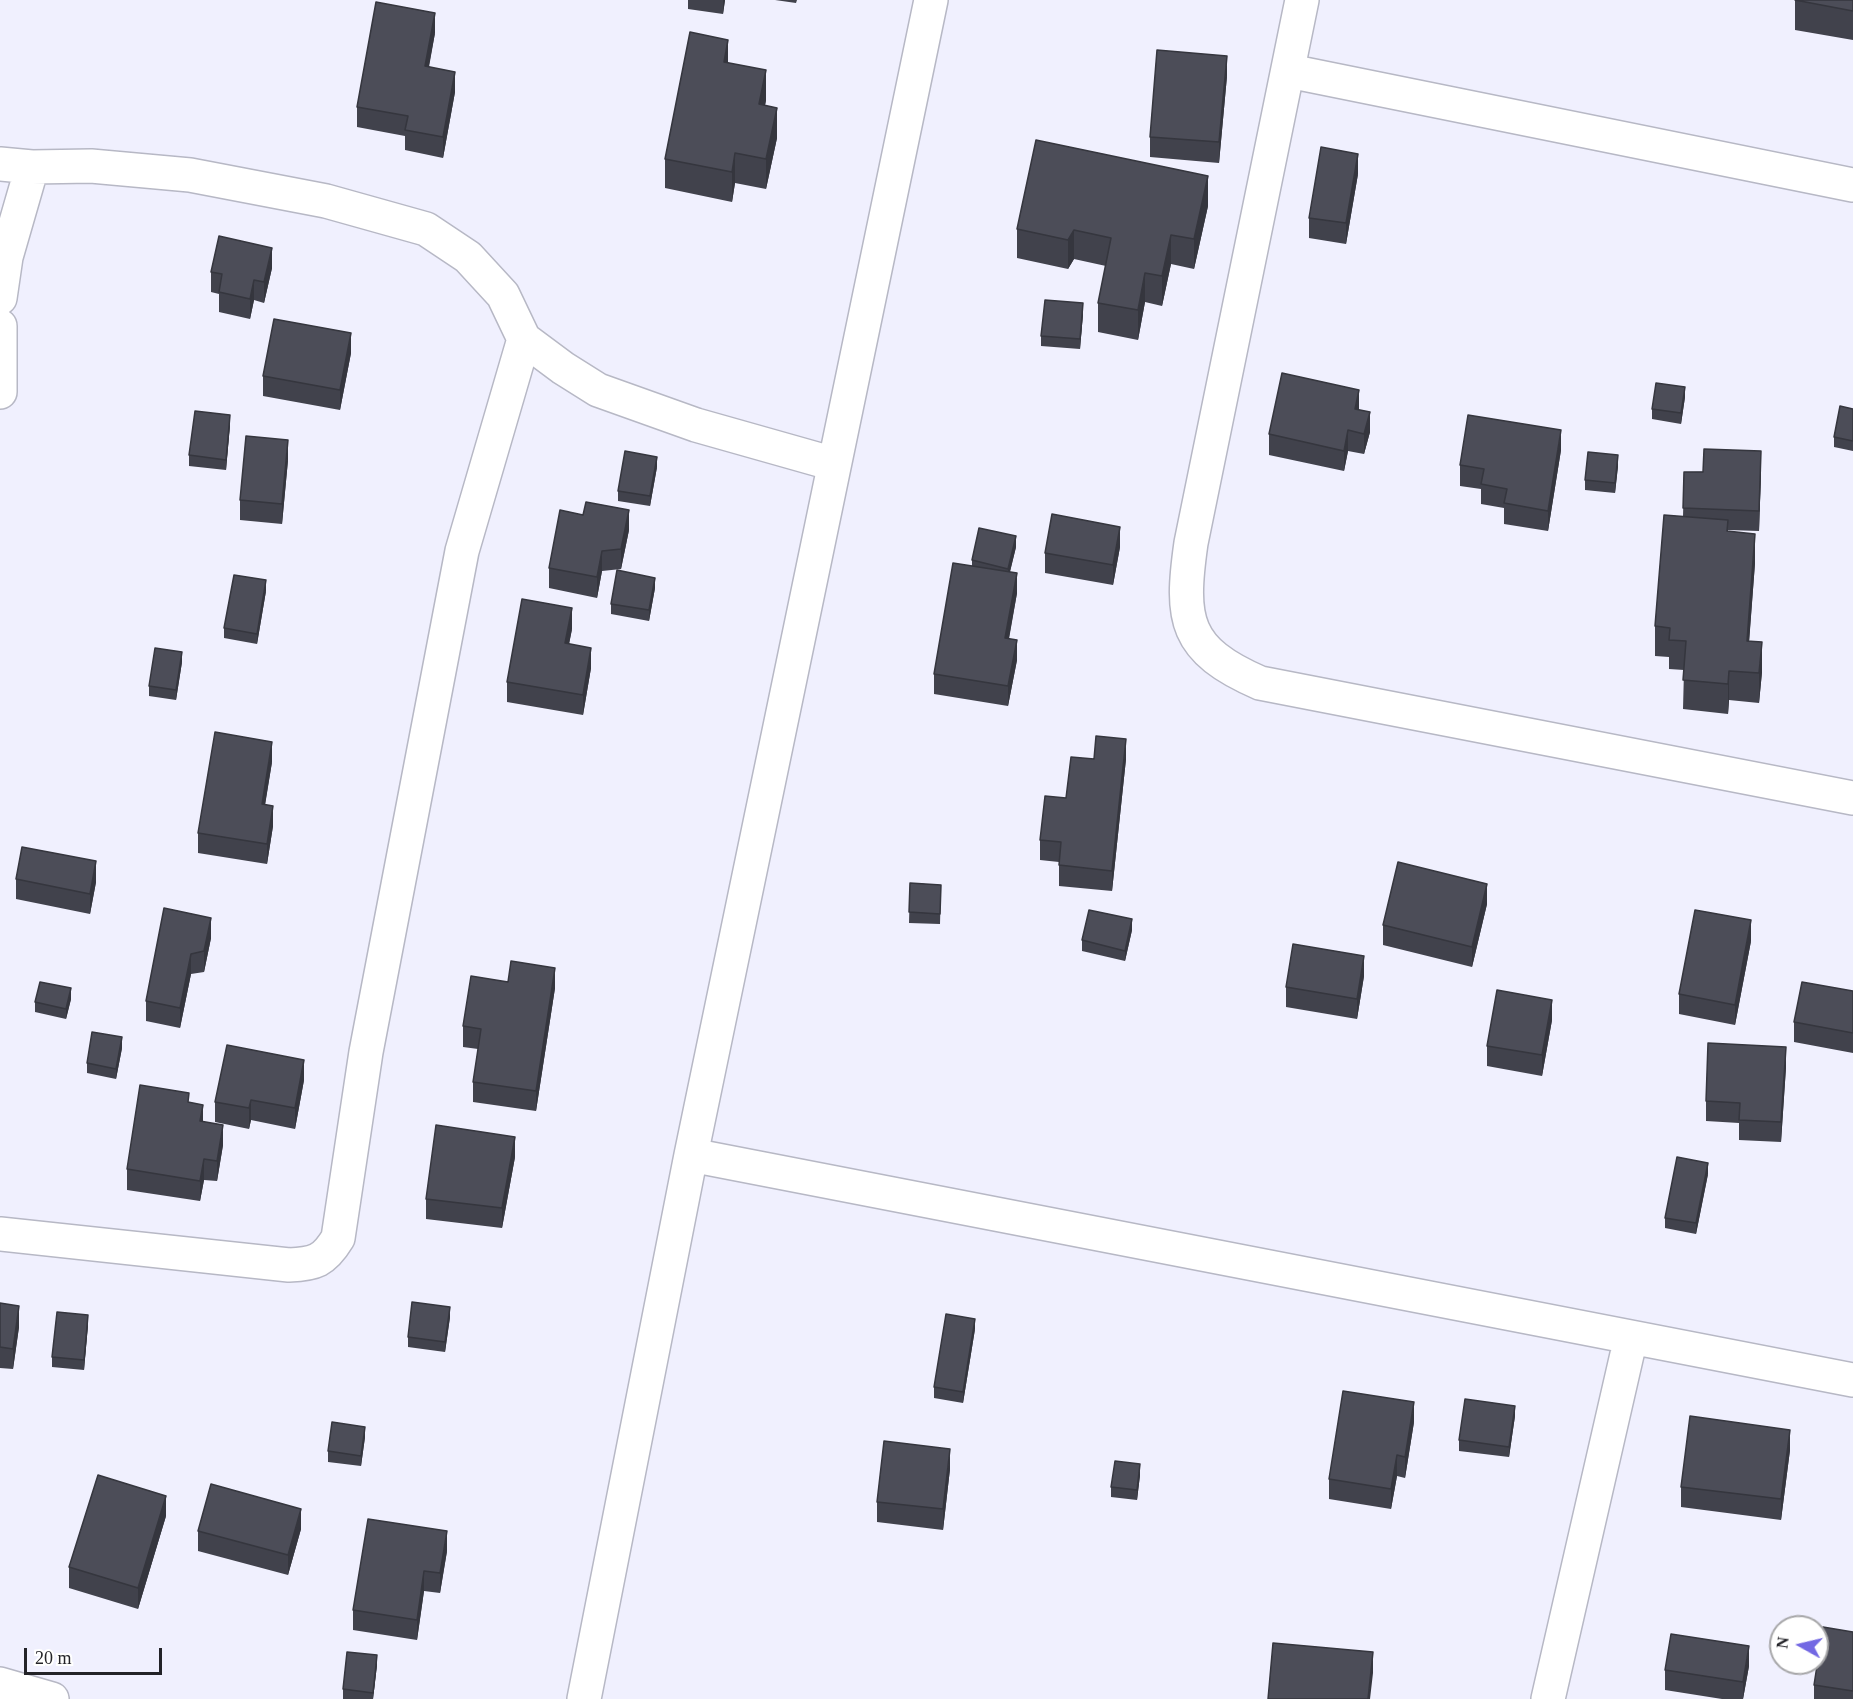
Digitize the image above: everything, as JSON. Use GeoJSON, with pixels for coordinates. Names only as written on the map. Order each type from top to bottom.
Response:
{"type":"FeatureCollection","features":[{"type":"Feature","properties":{"kind":"street"},"geometry":{"type":"LineString","coordinates":[[584,1699],[691,1155],[931,0]]}},
{"type":"Feature","properties":{"kind":"street"},"geometry":{"type":"LineString","coordinates":[[1302,0],[1191,543],[1185,585],[1188,611],[1196,639],[1211,655],[1235,672],[1260,683],[1853,798]]}},
{"type":"Feature","properties":{"kind":"street"},"geometry":{"type":"LineString","coordinates":[[1289,70],[1853,185]]}},
{"type":"Feature","properties":{"kind":"street"},"geometry":{"type":"LineString","coordinates":[[0,298],[16,166],[91,166],[190,175],[326,201],[426,229],[468,257],[503,295],[524,339],[598,390],[637,406],[834,464]]}},
{"type":"Feature","properties":{"kind":"street"},"geometry":{"type":"LineString","coordinates":[[0,326],[0,392]]}},
{"type":"Feature","properties":{"kind":"street"},"geometry":{"type":"LineString","coordinates":[[0,1234],[289,1265],[310,1264],[328,1254],[338,1238],[368,1041],[462,551],[524,339]]}},
{"type":"Feature","properties":{"kind":"street"},"geometry":{"type":"LineString","coordinates":[[691,1155],[1853,1380]]}},
{"type":"Feature","properties":{"kind":"street"},"geometry":{"type":"LineString","coordinates":[[1548,1699],[1631,1337]]}},
{"type":"Feature","properties":{"kind":"street"},"geometry":{"type":"LineString","coordinates":[[0,1684],[52,1699]]}},
{"type":"Feature","properties":{"kind":"building"},"geometry":{"type":"Polygon","coordinates":[[[1795,0],[1853,0],[1853,11],[1795,0]]]}},
{"type":"Feature","properties":{"kind":"building"},"geometry":{"type":"Polygon","coordinates":[[[376,2],[435,13],[425,66],[455,72],[443,137],[405,130],[408,116],[357,107],[376,2]]]}},
{"type":"Feature","properties":{"kind":"building"},"geometry":{"type":"Polygon","coordinates":[[[690,32],[728,40],[724,62],[766,70],[759,104],[777,108],[766,159],[735,153],[732,172],[665,159],[690,32]]]}},
{"type":"Feature","properties":{"kind":"building"},"geometry":{"type":"Polygon","coordinates":[[[1157,50],[1227,56],[1219,142],[1150,137],[1157,50]]]}},
{"type":"Feature","properties":{"kind":"building"},"geometry":{"type":"Polygon","coordinates":[[[1036,140],[1208,176],[1194,239],[1171,235],[1162,276],[1145,273],[1138,310],[1098,303],[1111,238],[1074,230],[1068,240],[1017,229],[1036,140]]]}},
{"type":"Feature","properties":{"kind":"building"},"geometry":{"type":"Polygon","coordinates":[[[1321,147],[1358,154],[1346,223],[1309,218],[1321,147]]]}},
{"type":"Feature","properties":{"kind":"building"},"geometry":{"type":"Polygon","coordinates":[[[219,236],[272,248],[264,282],[254,280],[250,299],[219,292],[222,274],[211,272],[219,236]]]}},
{"type":"Feature","properties":{"kind":"building"},"geometry":{"type":"Polygon","coordinates":[[[1045,300],[1083,303],[1080,339],[1041,336],[1045,300]]]}},
{"type":"Feature","properties":{"kind":"building"},"geometry":{"type":"Polygon","coordinates":[[[274,319],[351,333],[340,390],[263,376],[274,319]]]}},
{"type":"Feature","properties":{"kind":"building"},"geometry":{"type":"Polygon","coordinates":[[[1282,373],[1359,390],[1355,409],[1370,412],[1364,434],[1348,430],[1344,451],[1269,434],[1282,373]]]}},
{"type":"Feature","properties":{"kind":"building"},"geometry":{"type":"Polygon","coordinates":[[[1656,383],[1685,387],[1681,413],[1652,409],[1656,383]]]}},
{"type":"Feature","properties":{"kind":"building"},"geometry":{"type":"Polygon","coordinates":[[[1840,406],[1853,409],[1853,441],[1834,437],[1840,406]]]}},
{"type":"Feature","properties":{"kind":"building"},"geometry":{"type":"Polygon","coordinates":[[[195,411],[230,415],[226,460],[189,455],[195,411]]]}},
{"type":"Feature","properties":{"kind":"building"},"geometry":{"type":"Polygon","coordinates":[[[1468,415],[1561,430],[1548,511],[1504,503],[1507,489],[1481,484],[1484,469],[1460,465],[1468,415]]]}},
{"type":"Feature","properties":{"kind":"building"},"geometry":{"type":"Polygon","coordinates":[[[246,436],[288,440],[282,504],[240,500],[246,436]]]}},
{"type":"Feature","properties":{"kind":"building"},"geometry":{"type":"Polygon","coordinates":[[[1704,449],[1761,451],[1759,511],[1683,508],[1684,472],[1703,472],[1704,449]]]}},
{"type":"Feature","properties":{"kind":"building"},"geometry":{"type":"Polygon","coordinates":[[[625,451],[657,457],[650,496],[618,491],[625,451]]]}},
{"type":"Feature","properties":{"kind":"building"},"geometry":{"type":"Polygon","coordinates":[[[1588,452],[1618,455],[1615,483],[1585,480],[1588,452]]]}},
{"type":"Feature","properties":{"kind":"building"},"geometry":{"type":"Polygon","coordinates":[[[586,502],[629,510],[621,549],[602,551],[597,577],[549,568],[560,510],[583,515],[586,502]]]}},
{"type":"Feature","properties":{"kind":"building"},"geometry":{"type":"Polygon","coordinates":[[[1052,514],[1120,527],[1113,565],[1045,553],[1052,514]]]}},
{"type":"Feature","properties":{"kind":"building"},"geometry":{"type":"Polygon","coordinates":[[[1664,515],[1728,520],[1727,531],[1755,534],[1747,641],[1762,642],[1759,673],[1729,671],[1728,684],[1683,680],[1686,641],[1669,640],[1670,628],[1655,626],[1664,515]]]}},
{"type":"Feature","properties":{"kind":"building"},"geometry":{"type":"Polygon","coordinates":[[[979,528],[1016,536],[1008,569],[972,560],[979,528]]]}},
{"type":"Feature","properties":{"kind":"building"},"geometry":{"type":"Polygon","coordinates":[[[953,563],[1017,573],[1005,638],[1017,640],[1008,686],[934,674],[953,563]]]}},
{"type":"Feature","properties":{"kind":"building"},"geometry":{"type":"Polygon","coordinates":[[[617,570],[655,578],[649,610],[611,604],[617,570]]]}},
{"type":"Feature","properties":{"kind":"building"},"geometry":{"type":"Polygon","coordinates":[[[234,575],[266,580],[257,634],[224,628],[234,575]]]}},
{"type":"Feature","properties":{"kind":"building"},"geometry":{"type":"Polygon","coordinates":[[[522,599],[572,608],[565,643],[591,648],[583,695],[507,682],[522,599]]]}},
{"type":"Feature","properties":{"kind":"building"},"geometry":{"type":"Polygon","coordinates":[[[155,648],[182,652],[176,690],[149,686],[155,648]]]}},
{"type":"Feature","properties":{"kind":"building"},"geometry":{"type":"Polygon","coordinates":[[[215,732],[272,742],[262,804],[273,806],[267,844],[198,833],[215,732]]]}},
{"type":"Feature","properties":{"kind":"building"},"geometry":{"type":"Polygon","coordinates":[[[1096,736],[1126,739],[1112,871],[1059,865],[1061,842],[1040,840],[1045,796],[1066,798],[1071,757],[1094,759],[1096,736]]]}},
{"type":"Feature","properties":{"kind":"building"},"geometry":{"type":"Polygon","coordinates":[[[22,847],[96,861],[90,894],[16,879],[22,847]]]}},
{"type":"Feature","properties":{"kind":"building"},"geometry":{"type":"Polygon","coordinates":[[[1398,862],[1487,884],[1472,947],[1383,925],[1398,862]]]}},
{"type":"Feature","properties":{"kind":"building"},"geometry":{"type":"Polygon","coordinates":[[[910,883],[941,885],[940,914],[909,912],[910,883]]]}},
{"type":"Feature","properties":{"kind":"building"},"geometry":{"type":"Polygon","coordinates":[[[164,908],[211,918],[204,951],[191,954],[180,1008],[146,1001],[164,908]]]}},
{"type":"Feature","properties":{"kind":"building"},"geometry":{"type":"Polygon","coordinates":[[[1089,910],[1132,919],[1125,951],[1082,940],[1089,910]]]}},
{"type":"Feature","properties":{"kind":"building"},"geometry":{"type":"Polygon","coordinates":[[[1695,910],[1751,920],[1735,1005],[1679,994],[1695,910]]]}},
{"type":"Feature","properties":{"kind":"building"},"geometry":{"type":"Polygon","coordinates":[[[1293,944],[1364,956],[1357,999],[1286,987],[1293,944]]]}},
{"type":"Feature","properties":{"kind":"building"},"geometry":{"type":"Polygon","coordinates":[[[511,961],[555,968],[536,1091],[473,1082],[481,1029],[463,1026],[471,976],[508,982],[511,961]]]}},
{"type":"Feature","properties":{"kind":"building"},"geometry":{"type":"Polygon","coordinates":[[[40,982],[71,988],[66,1009],[35,1002],[40,982]]]}},
{"type":"Feature","properties":{"kind":"building"},"geometry":{"type":"Polygon","coordinates":[[[1802,982],[1853,991],[1853,1033],[1794,1022],[1802,982]]]}},
{"type":"Feature","properties":{"kind":"building"},"geometry":{"type":"Polygon","coordinates":[[[1497,990],[1552,1000],[1542,1055],[1487,1046],[1497,990]]]}},
{"type":"Feature","properties":{"kind":"building"},"geometry":{"type":"Polygon","coordinates":[[[92,1032],[122,1037],[116,1069],[87,1063],[92,1032]]]}},
{"type":"Feature","properties":{"kind":"building"},"geometry":{"type":"Polygon","coordinates":[[[1708,1043],[1786,1047],[1781,1122],[1739,1120],[1740,1103],[1706,1101],[1708,1043]]]}},
{"type":"Feature","properties":{"kind":"building"},"geometry":{"type":"Polygon","coordinates":[[[227,1045],[304,1060],[295,1108],[251,1100],[249,1108],[215,1102],[227,1045]]]}},
{"type":"Feature","properties":{"kind":"building"},"geometry":{"type":"Polygon","coordinates":[[[140,1085],[189,1093],[188,1102],[203,1105],[200,1121],[223,1125],[217,1161],[204,1159],[200,1181],[127,1169],[140,1085]]]}},
{"type":"Feature","properties":{"kind":"building"},"geometry":{"type":"Polygon","coordinates":[[[436,1125],[515,1137],[502,1208],[426,1199],[436,1125]]]}},
{"type":"Feature","properties":{"kind":"building"},"geometry":{"type":"Polygon","coordinates":[[[1677,1157],[1708,1163],[1696,1223],[1665,1218],[1677,1157]]]}},
{"type":"Feature","properties":{"kind":"building"},"geometry":{"type":"Polygon","coordinates":[[[412,1302],[450,1307],[445,1342],[408,1337],[412,1302]]]}},
{"type":"Feature","properties":{"kind":"building"},"geometry":{"type":"Polygon","coordinates":[[[0,1303],[19,1306],[13,1349],[0,1347],[0,1303]]]}},
{"type":"Feature","properties":{"kind":"building"},"geometry":{"type":"Polygon","coordinates":[[[57,1312],[88,1315],[84,1360],[52,1357],[57,1312]]]}},
{"type":"Feature","properties":{"kind":"building"},"geometry":{"type":"Polygon","coordinates":[[[946,1314],[975,1319],[963,1392],[934,1387],[946,1314]]]}},
{"type":"Feature","properties":{"kind":"building"},"geometry":{"type":"Polygon","coordinates":[[[1343,1391],[1414,1402],[1405,1457],[1397,1455],[1391,1489],[1329,1479],[1343,1391]]]}},
{"type":"Feature","properties":{"kind":"building"},"geometry":{"type":"Polygon","coordinates":[[[1465,1399],[1515,1406],[1509,1447],[1459,1440],[1465,1399]]]}},
{"type":"Feature","properties":{"kind":"building"},"geometry":{"type":"Polygon","coordinates":[[[1690,1416],[1790,1430],[1781,1499],[1681,1487],[1690,1416]]]}},
{"type":"Feature","properties":{"kind":"building"},"geometry":{"type":"Polygon","coordinates":[[[332,1422],[365,1427],[361,1456],[328,1451],[332,1422]]]}},
{"type":"Feature","properties":{"kind":"building"},"geometry":{"type":"Polygon","coordinates":[[[884,1441],[950,1449],[943,1509],[877,1502],[884,1441]]]}},
{"type":"Feature","properties":{"kind":"building"},"geometry":{"type":"Polygon","coordinates":[[[1115,1461],[1140,1464],[1137,1490],[1111,1487],[1115,1461]]]}},
{"type":"Feature","properties":{"kind":"building"},"geometry":{"type":"Polygon","coordinates":[[[98,1475],[166,1496],[138,1588],[69,1567],[98,1475]]]}},
{"type":"Feature","properties":{"kind":"building"},"geometry":{"type":"Polygon","coordinates":[[[211,1484],[301,1509],[288,1555],[198,1531],[211,1484]]]}},
{"type":"Feature","properties":{"kind":"building"},"geometry":{"type":"Polygon","coordinates":[[[368,1519],[447,1531],[440,1573],[424,1571],[417,1620],[353,1610],[368,1519]]]}},
{"type":"Feature","properties":{"kind":"building"},"geometry":{"type":"Polygon","coordinates":[[[1829,1628],[1853,1632],[1853,1691],[1814,1685],[1816,1675],[1829,1675],[1829,1628]]]}},
{"type":"Feature","properties":{"kind":"building"},"geometry":{"type":"Polygon","coordinates":[[[1671,1634],[1749,1646],[1743,1682],[1665,1670],[1671,1634]]]}},
{"type":"Feature","properties":{"kind":"building"},"geometry":{"type":"Polygon","coordinates":[[[1273,1643],[1373,1652],[1368,1699],[1268,1699],[1273,1643]]]}},
{"type":"Feature","properties":{"kind":"building"},"geometry":{"type":"Polygon","coordinates":[[[347,1652],[377,1655],[373,1693],[343,1689],[347,1652]]]}}]}
